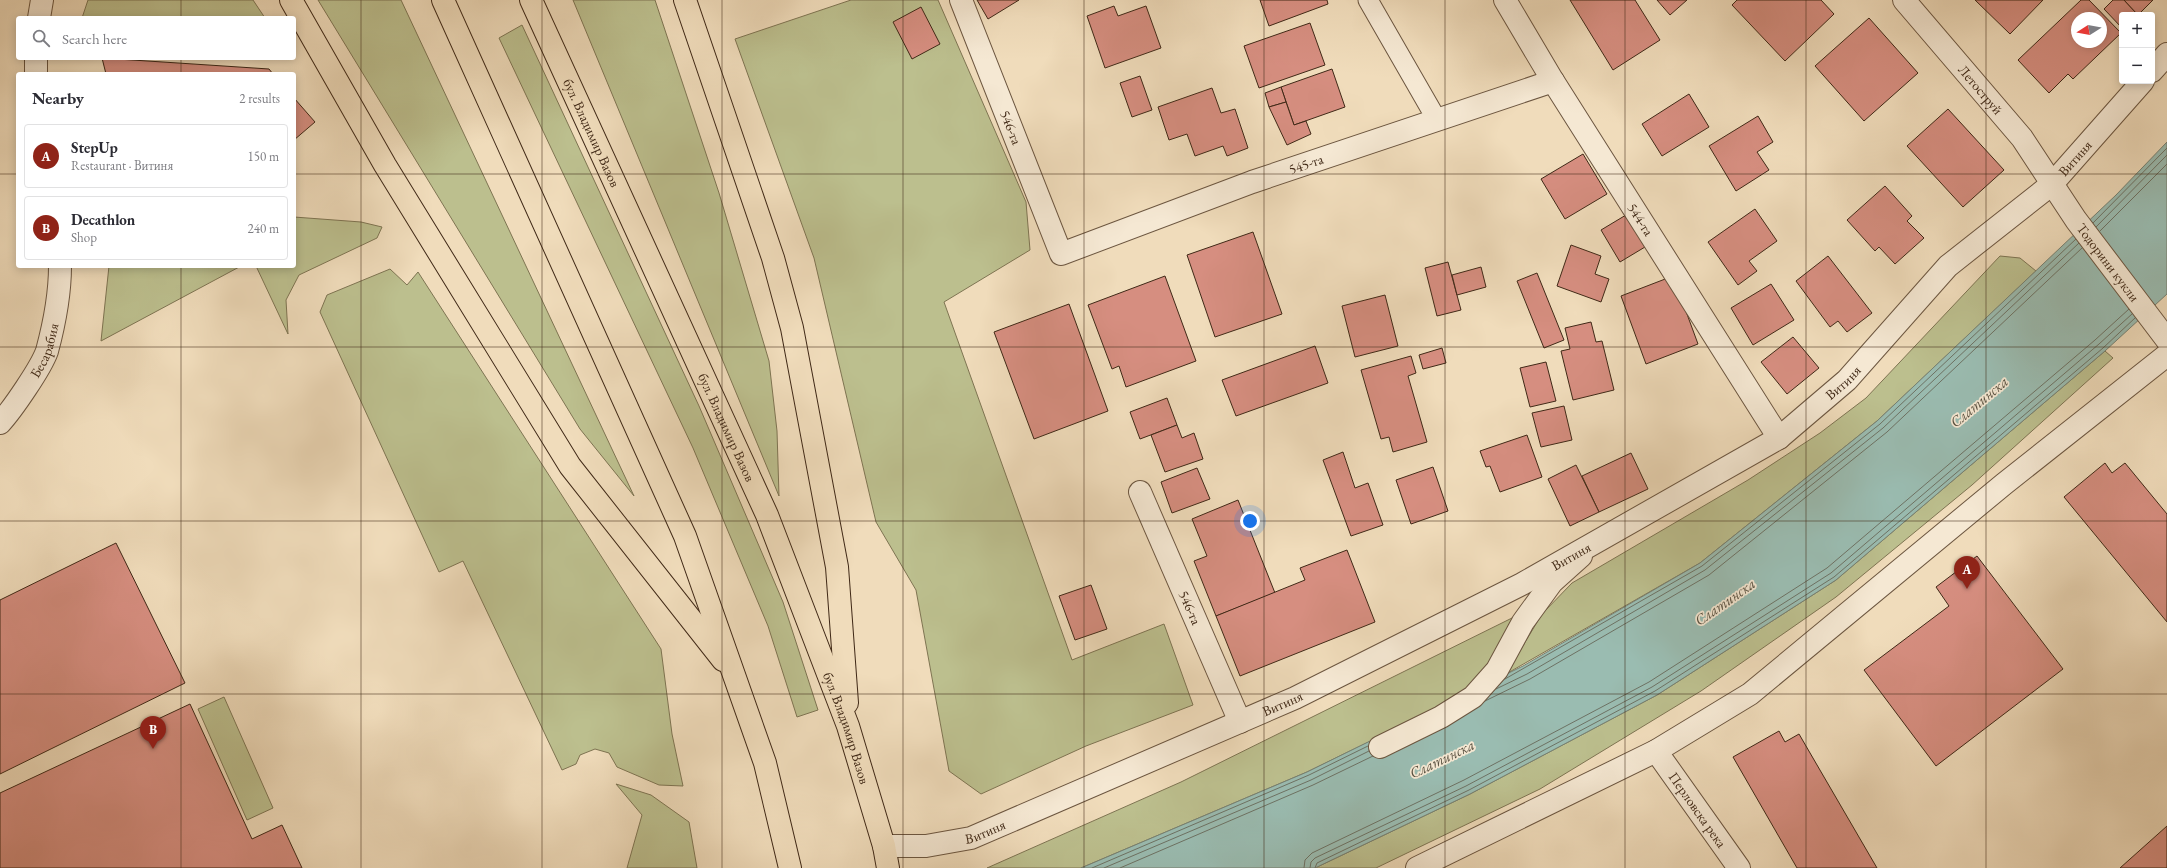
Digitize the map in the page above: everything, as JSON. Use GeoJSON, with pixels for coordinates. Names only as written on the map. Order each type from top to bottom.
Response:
{"type":"FeatureCollection","features":[{"type":"Feature","properties":{"kind":"main road"},"geometry":{"type":"LineString","coordinates":[[291,0],[385,165],[570,466],[733,673]]}},
{"type":"Feature","properties":{"kind":"main road"},"geometry":{"type":"LineString","coordinates":[[443,0],[685,536],[765,763],[788,865]]}},
{"type":"Feature","properties":{"kind":"main road","name":"бул. Владимир Вазов"},"geometry":{"type":"LineString","coordinates":[[531,0],[767,515],[848,726],[884,846],[888,868]]}},
{"type":"Feature","properties":{"kind":"main road"},"geometry":{"type":"LineString","coordinates":[[686,0],[773,258],[792,328],[837,567],[848,726]]}},
{"type":"Feature","properties":{"kind":"street"},"geometry":{"type":"LineString","coordinates":[[39,16],[42,0]]}},
{"type":"Feature","properties":{"kind":"street","name":"546-та"},"geometry":{"type":"LineString","coordinates":[[961,0],[1061,254]]}},
{"type":"Feature","properties":{"kind":"street","name":"544-та"},"geometry":{"type":"LineString","coordinates":[[1505,0],[1553,81],[1779,438]]}},
{"type":"Feature","properties":{"kind":"street","name":"Летоструй"},"geometry":{"type":"LineString","coordinates":[[1904,0],[2022,138],[2052,184]]}},
{"type":"Feature","properties":{"kind":"street"},"geometry":{"type":"LineString","coordinates":[[2155,68],[2167,54]]}},
{"type":"Feature","properties":{"kind":"street"},"geometry":{"type":"LineString","coordinates":[[36,60],[36,72]]}},
{"type":"Feature","properties":{"kind":"street","name":"545-та"},"geometry":{"type":"LineString","coordinates":[[1061,254],[1252,182],[1553,81]]}},
{"type":"Feature","properties":{"kind":"street","name":"Витиня"},"geometry":{"type":"LineString","coordinates":[[884,846],[926,846],[971,838],[1295,698],[1515,587],[1779,438],[1847,380],[1948,266],[2052,184],[2140,84]]}},
{"type":"Feature","properties":{"kind":"street","name":"Тодорини кукли"},"geometry":{"type":"LineString","coordinates":[[2052,184],[2076,220],[2161,331]]}},
{"type":"Feature","properties":{"kind":"street","name":"Бесарабия"},"geometry":{"type":"LineString","coordinates":[[0,423],[11,411],[46,352],[55,310],[60,268]]}},
{"type":"Feature","properties":{"kind":"street"},"geometry":{"type":"LineString","coordinates":[[1418,868],[1656,751],[1750,694],[1998,489],[2167,355]]}},
{"type":"Feature","properties":{"kind":"street","name":"546-та"},"geometry":{"type":"LineString","coordinates":[[1140,492],[1240,722]]}},
{"type":"Feature","properties":{"kind":"street"},"geometry":{"type":"LineString","coordinates":[[1380,747],[1441,717],[1472,697],[1497,670],[1523,622],[1552,582],[1597,542]]}},
{"type":"Feature","properties":{"kind":"street","name":"Перловска река"},"geometry":{"type":"LineString","coordinates":[[1656,751],[1739,868]]}},
{"type":"Feature","properties":{"kind":"lane"},"geometry":{"type":"LineString","coordinates":[[1368,0],[1438,120]]}},
{"type":"Feature","properties":{"kind":"green space"},"geometry":{"type":"Polygon","coordinates":[[[88,0],[253,0],[264,16],[83,16],[88,0]]]}},
{"type":"Feature","properties":{"kind":"green space"},"geometry":{"type":"Polygon","coordinates":[[[318,0],[401,0],[634,496],[580,429],[318,0]]]}},
{"type":"Feature","properties":{"kind":"green space"},"geometry":{"type":"Polygon","coordinates":[[[573,0],[655,0],[719,193],[769,361],[777,431],[779,496],[573,0]]]}},
{"type":"Feature","properties":{"kind":"green space"},"geometry":{"type":"Polygon","coordinates":[[[851,0],[938,0],[1026,202],[1030,250],[944,302],[1072,660],[1164,624],[1193,705],[1086,746],[981,794],[949,771],[916,590],[876,522],[814,258],[735,39],[851,0]]]}},
{"type":"Feature","properties":{"kind":"green space"},"geometry":{"type":"Polygon","coordinates":[[[522,25],[699,406],[783,602],[818,710],[797,717],[768,626],[693,448],[499,38],[522,25]]]}},
{"type":"Feature","properties":{"kind":"green space"},"geometry":{"type":"Polygon","coordinates":[[[296,217],[361,222],[382,227],[377,238],[299,275],[286,300],[288,334],[257,268],[296,268],[296,217]]]}},
{"type":"Feature","properties":{"kind":"green space"},"geometry":{"type":"Polygon","coordinates":[[[2000,256],[2020,258],[2036,271],[1877,421],[1700,563],[1506,674],[1542,614],[1572,583],[1748,480],[1820,433],[1866,398],[2000,256]]]}},
{"type":"Feature","properties":{"kind":"green space"},"geometry":{"type":"Polygon","coordinates":[[[109,268],[237,268],[101,341],[109,268]]]}},
{"type":"Feature","properties":{"kind":"green space"},"geometry":{"type":"Polygon","coordinates":[[[390,269],[407,285],[418,272],[661,649],[672,734],[683,786],[659,785],[617,767],[609,753],[595,749],[580,755],[576,764],[562,770],[463,561],[439,572],[320,312],[327,295],[390,269]]]}},
{"type":"Feature","properties":{"kind":"green space"},"geometry":{"type":"Polygon","coordinates":[[[2105,351],[2113,358],[1972,485],[1836,597],[1701,691],[1540,789],[1376,868],[1315,868],[1470,794],[1657,695],[1836,580],[2105,351]]]}},
{"type":"Feature","properties":{"kind":"green space"},"geometry":{"type":"Polygon","coordinates":[[[1516,616],[1492,666],[1469,693],[1307,772],[1081,868],[987,868],[1181,782],[1516,616]]]}},
{"type":"Feature","properties":{"kind":"green space"},"geometry":{"type":"Polygon","coordinates":[[[224,697],[273,808],[247,820],[198,709],[224,697]]]}},
{"type":"Feature","properties":{"kind":"green space"},"geometry":{"type":"Polygon","coordinates":[[[616,784],[651,795],[689,822],[697,868],[627,868],[642,815],[616,784]]]}},
{"type":"Feature","properties":{"kind":"water","name":"Слатинска"},"geometry":{"type":"Polygon","coordinates":[[[2167,142],[2167,294],[2105,351],[1836,580],[1657,695],[1470,794],[1315,868],[1081,868],[1307,772],[1523,666],[1700,563],[1877,421],[2116,195],[2167,142]]]}},
{"type":"Feature","properties":{"kind":"building"},"geometry":{"type":"Polygon","coordinates":[[[977,0],[1019,0],[988,19],[977,0]]]}},
{"type":"Feature","properties":{"kind":"building"},"geometry":{"type":"Polygon","coordinates":[[[1260,0],[1327,0],[1328,4],[1269,26],[1260,0]]]}},
{"type":"Feature","properties":{"kind":"building"},"geometry":{"type":"Polygon","coordinates":[[[1570,0],[1635,0],[1660,40],[1613,70],[1570,0]]]}},
{"type":"Feature","properties":{"kind":"building"},"geometry":{"type":"Polygon","coordinates":[[[1657,0],[1687,0],[1670,15],[1657,0]]]}},
{"type":"Feature","properties":{"kind":"building"},"geometry":{"type":"Polygon","coordinates":[[[1737,0],[1821,0],[1834,14],[1785,61],[1732,5],[1737,0]]]}},
{"type":"Feature","properties":{"kind":"building"},"geometry":{"type":"Polygon","coordinates":[[[1975,0],[2043,0],[2010,34],[1975,0]]]}},
{"type":"Feature","properties":{"kind":"building"},"geometry":{"type":"Polygon","coordinates":[[[2081,0],[2089,0],[2101,12],[2071,12],[2071,48],[2105,48],[2073,79],[2068,74],[2049,93],[2018,60],[2081,0]]]}},
{"type":"Feature","properties":{"kind":"building"},"geometry":{"type":"Polygon","coordinates":[[[2113,0],[2124,0],[2135,12],[2119,12],[2119,25],[2104,9],[2113,0]]]}},
{"type":"Feature","properties":{"kind":"building"},"geometry":{"type":"Polygon","coordinates":[[[2124,0],[2153,0],[2141,12],[2135,12],[2124,0]]]}},
{"type":"Feature","properties":{"kind":"building"},"geometry":{"type":"Polygon","coordinates":[[[1114,6],[1118,16],[1146,6],[1161,48],[1105,68],[1087,16],[1114,6]]]}},
{"type":"Feature","properties":{"kind":"building"},"geometry":{"type":"Polygon","coordinates":[[[921,7],[940,44],[912,59],[893,22],[921,7]]]}},
{"type":"Feature","properties":{"kind":"building"},"geometry":{"type":"Polygon","coordinates":[[[1869,18],[1918,73],[1864,121],[1815,66],[1869,18]]]}},
{"type":"Feature","properties":{"kind":"building"},"geometry":{"type":"Polygon","coordinates":[[[2107,19],[2119,31],[2119,35],[2107,46],[2107,19]]]}},
{"type":"Feature","properties":{"kind":"building"},"geometry":{"type":"Polygon","coordinates":[[[1310,23],[1325,65],[1259,88],[1244,46],[1310,23]]]}},
{"type":"Feature","properties":{"kind":"building"},"geometry":{"type":"Polygon","coordinates":[[[102,60],[132,60],[269,69],[271,72],[106,72],[102,60]]]}},
{"type":"Feature","properties":{"kind":"building"},"geometry":{"type":"Polygon","coordinates":[[[1332,69],[1345,107],[1294,125],[1281,87],[1332,69]]]}},
{"type":"Feature","properties":{"kind":"building"},"geometry":{"type":"Polygon","coordinates":[[[1140,76],[1152,110],[1132,117],[1120,83],[1140,76]]]}},
{"type":"Feature","properties":{"kind":"building"},"geometry":{"type":"Polygon","coordinates":[[[1281,87],[1286,102],[1269,107],[1265,93],[1281,87]]]}},
{"type":"Feature","properties":{"kind":"building"},"geometry":{"type":"Polygon","coordinates":[[[1212,88],[1221,113],[1235,109],[1248,148],[1227,156],[1223,146],[1195,156],[1187,134],[1169,140],[1158,107],[1212,88]]]}},
{"type":"Feature","properties":{"kind":"building"},"geometry":{"type":"Polygon","coordinates":[[[1689,94],[1709,127],[1662,156],[1642,124],[1689,94]]]}},
{"type":"Feature","properties":{"kind":"building"},"geometry":{"type":"Polygon","coordinates":[[[296,100],[315,122],[296,138],[296,100]]]}},
{"type":"Feature","properties":{"kind":"building"},"geometry":{"type":"Polygon","coordinates":[[[1286,102],[1294,125],[1306,121],[1311,134],[1287,145],[1269,107],[1286,102]]]}},
{"type":"Feature","properties":{"kind":"building"},"geometry":{"type":"Polygon","coordinates":[[[1948,109],[2004,170],[1963,207],[1907,146],[1948,109]]]}},
{"type":"Feature","properties":{"kind":"building"},"geometry":{"type":"Polygon","coordinates":[[[1758,116],[1773,142],[1757,152],[1769,170],[1736,191],[1709,146],[1758,116]]]}},
{"type":"Feature","properties":{"kind":"building"},"geometry":{"type":"Polygon","coordinates":[[[1583,154],[1607,194],[1565,219],[1541,179],[1583,154]]]}},
{"type":"Feature","properties":{"kind":"building"},"geometry":{"type":"Polygon","coordinates":[[[1885,186],[1912,216],[1907,221],[1924,238],[1895,264],[1879,247],[1875,251],[1847,220],[1885,186]]]}},
{"type":"Feature","properties":{"kind":"building"},"geometry":{"type":"Polygon","coordinates":[[[1755,209],[1777,241],[1749,261],[1757,271],[1738,285],[1708,242],[1755,209]]]}},
{"type":"Feature","properties":{"kind":"building"},"geometry":{"type":"Polygon","coordinates":[[[1631,212],[1650,244],[1620,262],[1601,230],[1631,212]]]}},
{"type":"Feature","properties":{"kind":"building"},"geometry":{"type":"Polygon","coordinates":[[[1253,232],[1282,314],[1215,337],[1187,255],[1253,232]]]}},
{"type":"Feature","properties":{"kind":"building"},"geometry":{"type":"Polygon","coordinates":[[[1571,245],[1601,256],[1595,274],[1609,279],[1601,302],[1557,286],[1571,245]]]}},
{"type":"Feature","properties":{"kind":"building"},"geometry":{"type":"Polygon","coordinates":[[[1828,256],[1872,313],[1847,332],[1838,321],[1830,327],[1796,281],[1828,256]]]}},
{"type":"Feature","properties":{"kind":"building"},"geometry":{"type":"Polygon","coordinates":[[[1448,262],[1461,310],[1437,316],[1425,268],[1448,262]]]}},
{"type":"Feature","properties":{"kind":"building"},"geometry":{"type":"Polygon","coordinates":[[[1481,267],[1486,287],[1457,295],[1452,275],[1481,267]]]}},
{"type":"Feature","properties":{"kind":"building"},"geometry":{"type":"Polygon","coordinates":[[[1537,273],[1564,340],[1544,348],[1517,281],[1537,273]]]}},
{"type":"Feature","properties":{"kind":"building"},"geometry":{"type":"Polygon","coordinates":[[[1165,276],[1196,361],[1126,387],[1119,366],[1112,369],[1088,305],[1165,276]]]}},
{"type":"Feature","properties":{"kind":"building"},"geometry":{"type":"Polygon","coordinates":[[[1673,276],[1698,344],[1646,364],[1621,296],[1673,276]]]}},
{"type":"Feature","properties":{"kind":"building"},"geometry":{"type":"Polygon","coordinates":[[[1771,284],[1794,320],[1753,345],[1731,308],[1771,284]]]}},
{"type":"Feature","properties":{"kind":"building"},"geometry":{"type":"Polygon","coordinates":[[[1385,295],[1398,346],[1355,357],[1342,306],[1385,295]]]}},
{"type":"Feature","properties":{"kind":"building"},"geometry":{"type":"Polygon","coordinates":[[[1069,304],[1108,411],[1034,439],[994,332],[1069,304]]]}},
{"type":"Feature","properties":{"kind":"building"},"geometry":{"type":"Polygon","coordinates":[[[1591,322],[1596,342],[1602,341],[1614,390],[1573,400],[1561,351],[1570,349],[1565,328],[1591,322]]]}},
{"type":"Feature","properties":{"kind":"building"},"geometry":{"type":"Polygon","coordinates":[[[1793,337],[1819,368],[1787,394],[1761,362],[1793,337]]]}},
{"type":"Feature","properties":{"kind":"building"},"geometry":{"type":"Polygon","coordinates":[[[1315,346],[1328,383],[1236,416],[1222,380],[1315,346]]]}},
{"type":"Feature","properties":{"kind":"building"},"geometry":{"type":"Polygon","coordinates":[[[1442,348],[1446,363],[1423,369],[1419,355],[1442,348]]]}},
{"type":"Feature","properties":{"kind":"building"},"geometry":{"type":"Polygon","coordinates":[[[1411,356],[1416,373],[1408,376],[1427,442],[1393,452],[1389,437],[1381,439],[1361,370],[1411,356]]]}},
{"type":"Feature","properties":{"kind":"building"},"geometry":{"type":"Polygon","coordinates":[[[1546,362],[1556,401],[1530,407],[1520,368],[1546,362]]]}},
{"type":"Feature","properties":{"kind":"building"},"geometry":{"type":"Polygon","coordinates":[[[1167,398],[1177,425],[1140,439],[1130,412],[1167,398]]]}},
{"type":"Feature","properties":{"kind":"building"},"geometry":{"type":"Polygon","coordinates":[[[1564,406],[1572,440],[1541,447],[1532,413],[1564,406]]]}},
{"type":"Feature","properties":{"kind":"building"},"geometry":{"type":"Polygon","coordinates":[[[1177,425],[1182,438],[1194,433],[1203,459],[1165,472],[1151,435],[1177,425]]]}},
{"type":"Feature","properties":{"kind":"building"},"geometry":{"type":"Polygon","coordinates":[[[1527,435],[1542,477],[1500,492],[1490,466],[1486,467],[1480,451],[1527,435]]]}},
{"type":"Feature","properties":{"kind":"building"},"geometry":{"type":"Polygon","coordinates":[[[1343,452],[1355,488],[1368,483],[1383,525],[1351,536],[1323,460],[1343,452]]]}},
{"type":"Feature","properties":{"kind":"building"},"geometry":{"type":"Polygon","coordinates":[[[1631,453],[1648,489],[1599,512],[1582,476],[1631,453]]]}},
{"type":"Feature","properties":{"kind":"building"},"geometry":{"type":"Polygon","coordinates":[[[2105,463],[2112,473],[2125,463],[2167,514],[2167,622],[2064,497],[2105,463]]]}},
{"type":"Feature","properties":{"kind":"building"},"geometry":{"type":"Polygon","coordinates":[[[1576,465],[1599,512],[1570,526],[1548,479],[1576,465]]]}},
{"type":"Feature","properties":{"kind":"building"},"geometry":{"type":"Polygon","coordinates":[[[1433,467],[1448,511],[1411,524],[1396,480],[1433,467]]]}},
{"type":"Feature","properties":{"kind":"building"},"geometry":{"type":"Polygon","coordinates":[[[1197,468],[1210,499],[1172,513],[1161,482],[1197,468]]]}},
{"type":"Feature","properties":{"kind":"building"},"geometry":{"type":"Polygon","coordinates":[[[1238,500],[1275,593],[1216,616],[1194,561],[1207,556],[1192,519],[1238,500]]]}},
{"type":"Feature","properties":{"kind":"building"},"geometry":{"type":"Polygon","coordinates":[[[116,543],[185,683],[0,774],[0,600],[116,543]]]}},
{"type":"Feature","properties":{"kind":"building"},"geometry":{"type":"Polygon","coordinates":[[[1347,550],[1375,622],[1240,676],[1216,616],[1305,580],[1300,568],[1347,550]]]}},
{"type":"Feature","properties":{"kind":"building"},"geometry":{"type":"Polygon","coordinates":[[[1977,556],[2063,669],[1936,766],[1864,670],[1949,606],[1936,587],[1977,556]]]}},
{"type":"Feature","properties":{"kind":"building"},"geometry":{"type":"Polygon","coordinates":[[[1091,585],[1107,629],[1075,640],[1059,596],[1091,585]]]}},
{"type":"Feature","properties":{"kind":"building"},"geometry":{"type":"Polygon","coordinates":[[[190,704],[252,839],[282,825],[302,868],[0,868],[0,793],[190,704]]]}},
{"type":"Feature","properties":{"kind":"building"},"geometry":{"type":"Polygon","coordinates":[[[1779,731],[1785,742],[1799,734],[1877,868],[1797,868],[1733,757],[1779,731]]]}},
{"type":"Feature","properties":{"kind":"building"},"geometry":{"type":"Polygon","coordinates":[[[2167,826],[2167,868],[2120,868],[2167,826]]]}},
{"type":"Feature","properties":{"kind":"place","name":"StepUp"},"geometry":{"type":"Point","coordinates":[1967,589]}},
{"type":"Feature","properties":{"kind":"place","name":"Decathlon"},"geometry":{"type":"Point","coordinates":[153,749]}}]}
